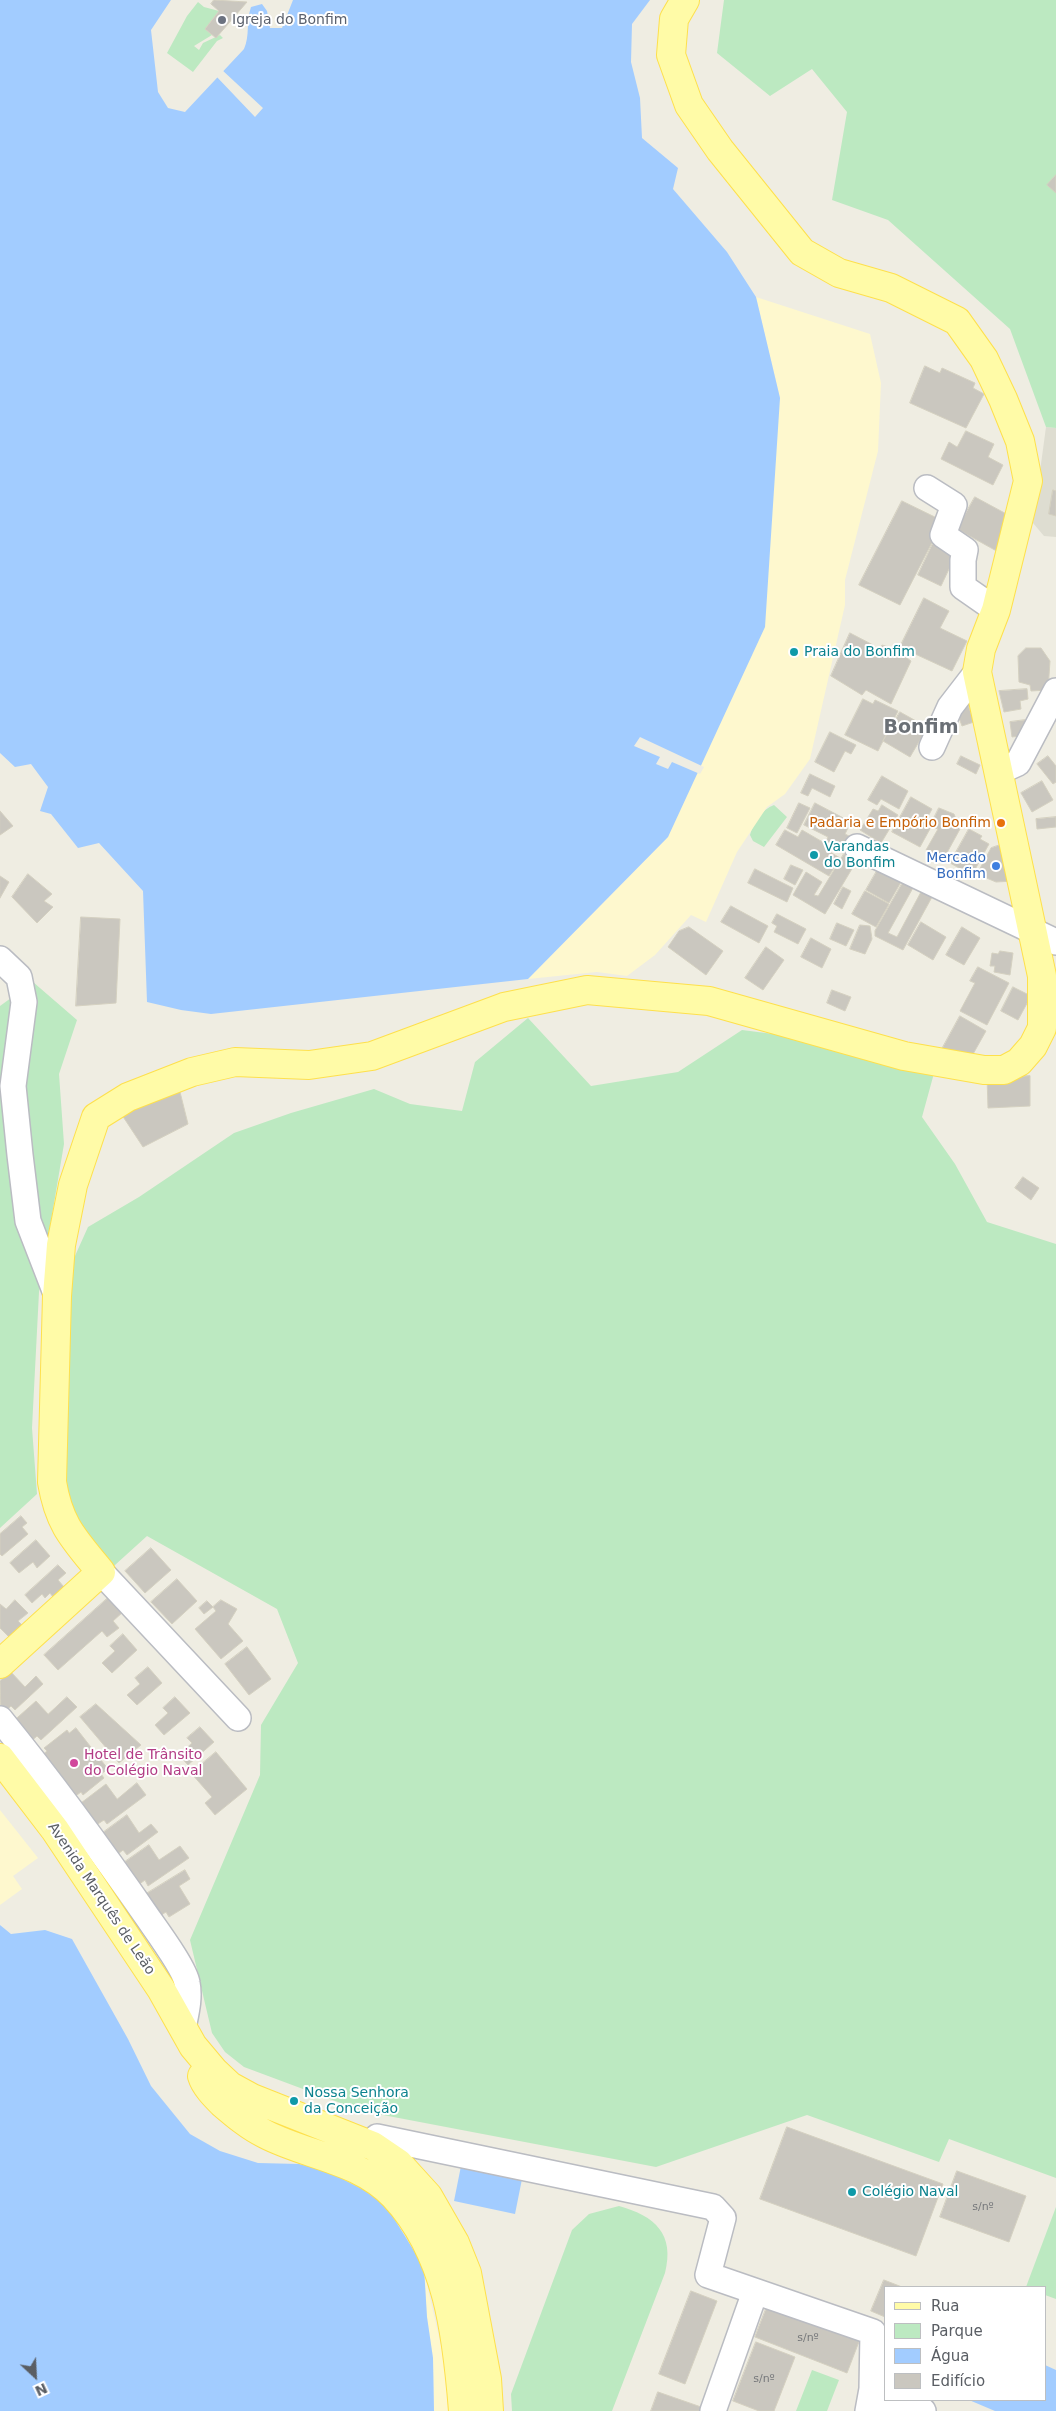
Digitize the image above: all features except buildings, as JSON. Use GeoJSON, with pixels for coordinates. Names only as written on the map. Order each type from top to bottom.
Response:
{"type":"FeatureCollection","features":[{"type":"Feature","properties":{"kind":"main road"},"geometry":{"type":"LineString","coordinates":[[0,1664],[101,1572],[67,1531],[56,1507],[52,1482],[57,1296],[61,1245],[73,1186],[96,1117],[128,1097],[192,1072],[235,1062],[309,1065],[372,1056],[504,1007],[587,990],[709,1001],[904,1056],[984,1070],[1004,1070],[1019,1062],[1033,1046],[1042,1028],[1044,936],[998,772],[977,672],[981,649],[996,610],[1028,482],[1020,441],[984,360],[957,321],[891,288],[839,272],[802,252],[720,150],[690,105],[671,55],[674,19],[685,0]]}},
{"type":"Feature","properties":{"kind":"main road","name":"Avenida Marquês de Leão"},"geometry":{"type":"LineString","coordinates":[[0,1758],[55,1830],[107,1906],[161,1989],[188,2037],[214,2071],[230,2086],[252,2098],[373,2146],[398,2163],[428,2196],[455,2243],[467,2273],[487,2379],[489,2411]]}},
{"type":"Feature","properties":{"kind":"main road","name":"Avenida Marquês de Leão"},"geometry":{"type":"LineString","coordinates":[[188,2037],[203,2080],[215,2096],[240,2119],[265,2134],[348,2164],[393,2195],[418,2227],[433,2253],[444,2283],[459,2361],[463,2411]]}},
{"type":"Feature","properties":{"kind":"street"},"geometry":{"type":"LineString","coordinates":[[927,488],[954,506],[943,535],[965,550],[963,587],[996,610]]}},
{"type":"Feature","properties":{"kind":"street"},"geometry":{"type":"LineString","coordinates":[[932,747],[950,707],[977,672]]}},
{"type":"Feature","properties":{"kind":"street"},"geometry":{"type":"LineString","coordinates":[[998,772],[1018,763],[1056,691]]}},
{"type":"Feature","properties":{"kind":"street"},"geometry":{"type":"LineString","coordinates":[[857,847],[1044,936]]}},
{"type":"Feature","properties":{"kind":"street"},"geometry":{"type":"LineString","coordinates":[[0,958],[19,976],[24,1002],[13,1086],[19,1145],[28,1221],[57,1296]]}},
{"type":"Feature","properties":{"kind":"street"},"geometry":{"type":"LineString","coordinates":[[101,1572],[238,1718]]}},
{"type":"Feature","properties":{"kind":"street"},"geometry":{"type":"LineString","coordinates":[[0,1719],[46,1776],[160,1935],[187,1981],[188,2037]]}},
{"type":"Feature","properties":{"kind":"street"},"geometry":{"type":"LineString","coordinates":[[373,2146],[376,2137],[713,2207],[723,2218],[708,2275],[873,2332],[869,2403],[923,2411]]}},
{"type":"Feature","properties":{"kind":"street"},"geometry":{"type":"LineString","coordinates":[[713,2411],[755,2292]]}},
{"type":"Feature","properties":{"kind":"shaded area"},"geometry":{"type":"Polygon","coordinates":[[[1046,427],[1056,428],[1056,537],[1044,536],[1033,523],[1046,427]]]}},
{"type":"Feature","properties":{"kind":"green space"},"geometry":{"type":"Polygon","coordinates":[[[724,0],[1056,0],[1056,428],[1046,427],[1010,329],[888,220],[832,200],[847,112],[812,69],[770,96],[717,53],[724,0]]]}},
{"type":"Feature","properties":{"kind":"green space"},"geometry":{"type":"Polygon","coordinates":[[[198,2],[204,7],[219,11],[205,29],[212,35],[194,46],[199,50],[203,43],[220,35],[223,38],[217,41],[193,72],[167,53],[187,16],[198,2]]]}},
{"type":"Feature","properties":{"kind":"green space"},"geometry":{"type":"Polygon","coordinates":[[[774,805],[787,817],[764,847],[753,841],[750,835],[759,817],[774,805]]]}},
{"type":"Feature","properties":{"kind":"green space"},"geometry":{"type":"Polygon","coordinates":[[[33,982],[77,1020],[59,1074],[64,1144],[39,1292],[32,1428],[37,1494],[0,1528],[0,1006],[33,982]]]}},
{"type":"Feature","properties":{"kind":"green space"},"geometry":{"type":"Polygon","coordinates":[[[528,1018],[591,1086],[678,1072],[742,1030],[939,1055],[922,1117],[955,1164],[987,1222],[1056,1244],[1056,2178],[949,2139],[939,2162],[807,2115],[656,2167],[362,2111],[244,2067],[225,2052],[212,2033],[190,1940],[260,1775],[261,1725],[298,1663],[277,1609],[147,1536],[104,1575],[67,1531],[57,1296],[88,1227],[139,1197],[234,1133],[291,1113],[374,1089],[410,1104],[462,1111],[475,1062],[528,1018]]]}},
{"type":"Feature","properties":{"kind":"green space"},"geometry":{"type":"Polygon","coordinates":[[[619,2206],[643,2215],[652,2221],[664,2237],[667,2247],[667,2259],[665,2273],[612,2411],[512,2411],[511,2394],[572,2230],[589,2214],[619,2206]]]}},
{"type":"Feature","properties":{"kind":"green space"},"geometry":{"type":"Polygon","coordinates":[[[1056,2207],[1056,2299],[1046,2295],[1046,2286],[1026,2286],[1056,2207]]]}},
{"type":"Feature","properties":{"kind":"green space"},"geometry":{"type":"Polygon","coordinates":[[[812,2370],[839,2380],[827,2411],[796,2411],[812,2370]]]}},
{"type":"Feature","properties":{"kind":"sand","name":"Praia do Bonfim"},"geometry":{"type":"Polygon","coordinates":[[[756,297],[870,334],[881,383],[878,451],[845,580],[845,605],[810,759],[785,794],[767,807],[737,852],[706,922],[691,915],[655,955],[627,976],[597,972],[528,979],[668,837],[780,398],[756,297]]]}},
{"type":"Feature","properties":{"kind":"sand"},"geometry":{"type":"Polygon","coordinates":[[[0,1810],[38,1858],[13,1876],[22,1889],[0,1905],[0,1810]]]}},
{"type":"Feature","properties":{"kind":"sand"},"geometry":{"type":"Polygon","coordinates":[[[424,2272],[448,2376],[450,2411],[434,2411],[433,2358],[427,2317],[424,2272]]]}},
{"type":"Feature","properties":{"kind":"water"},"geometry":{"type":"Polygon","coordinates":[[[0,0],[171,0],[151,30],[158,92],[168,108],[185,112],[244,49],[251,7],[262,4],[267,11],[270,28],[282,28],[293,0],[650,0],[632,24],[631,62],[640,98],[642,138],[678,168],[673,189],[727,252],[756,297],[780,398],[765,627],[668,837],[528,979],[211,1014],[181,1010],[147,1002],[143,891],[99,843],[78,848],[51,814],[40,811],[48,787],[31,764],[15,767],[0,753],[0,0]]]}},
{"type":"Feature","properties":{"kind":"water"},"geometry":{"type":"Polygon","coordinates":[[[0,1925],[11,1934],[45,1930],[72,1939],[128,2039],[151,2086],[190,2134],[220,2151],[258,2163],[299,2164],[325,2170],[364,2190],[387,2207],[424,2267],[427,2317],[433,2358],[434,2411],[0,2411],[0,1925]]]}},
{"type":"Feature","properties":{"kind":"water"},"geometry":{"type":"Polygon","coordinates":[[[462,2161],[523,2174],[515,2214],[454,2201],[462,2161]]]}},
{"type":"Feature","properties":{"kind":"water"},"geometry":{"type":"Polygon","coordinates":[[[1046,2365],[1056,2370],[1056,2411],[995,2411],[971,2401],[1046,2401],[1046,2365]]]}},
{"type":"Feature","properties":{"kind":"pier"},"geometry":{"type":"Polygon","coordinates":[[[221,69],[263,108],[255,117],[215,75],[221,69]]]}},
{"type":"Feature","properties":{"kind":"pier"},"geometry":{"type":"Polygon","coordinates":[[[640,737],[704,767],[700,774],[672,762],[668,769],[656,764],[660,757],[634,746],[640,737]]]}},
{"type":"Feature","properties":{"kind":"place","name":"Igreja do Bonfim"},"geometry":{"type":"Point","coordinates":[222,20]}},
{"type":"Feature","properties":{"kind":"place","name":"Praia do Bonfim"},"geometry":{"type":"Point","coordinates":[794,652]}},
{"type":"Feature","properties":{"kind":"place","name":"Padaria e Empório Bonfim"},"geometry":{"type":"Point","coordinates":[1001,823]}},
{"type":"Feature","properties":{"kind":"place","name":"Varandas do Bonfim"},"geometry":{"type":"Point","coordinates":[814,855]}},
{"type":"Feature","properties":{"kind":"place","name":"Mercado Bonfim"},"geometry":{"type":"Point","coordinates":[996,866]}},
{"type":"Feature","properties":{"kind":"place","name":"Hotel de Trânsito do Colégio Naval"},"geometry":{"type":"Point","coordinates":[74,1763]}},
{"type":"Feature","properties":{"kind":"place","name":"Nossa Senhora da Conceição"},"geometry":{"type":"Point","coordinates":[294,2101]}},
{"type":"Feature","properties":{"kind":"place","name":"Colégio Naval"},"geometry":{"type":"Point","coordinates":[852,2192]}},
{"type":"Feature","properties":{"kind":"district","name":"Bonfim"},"geometry":{"type":"Point","coordinates":[921,728]}}]}
